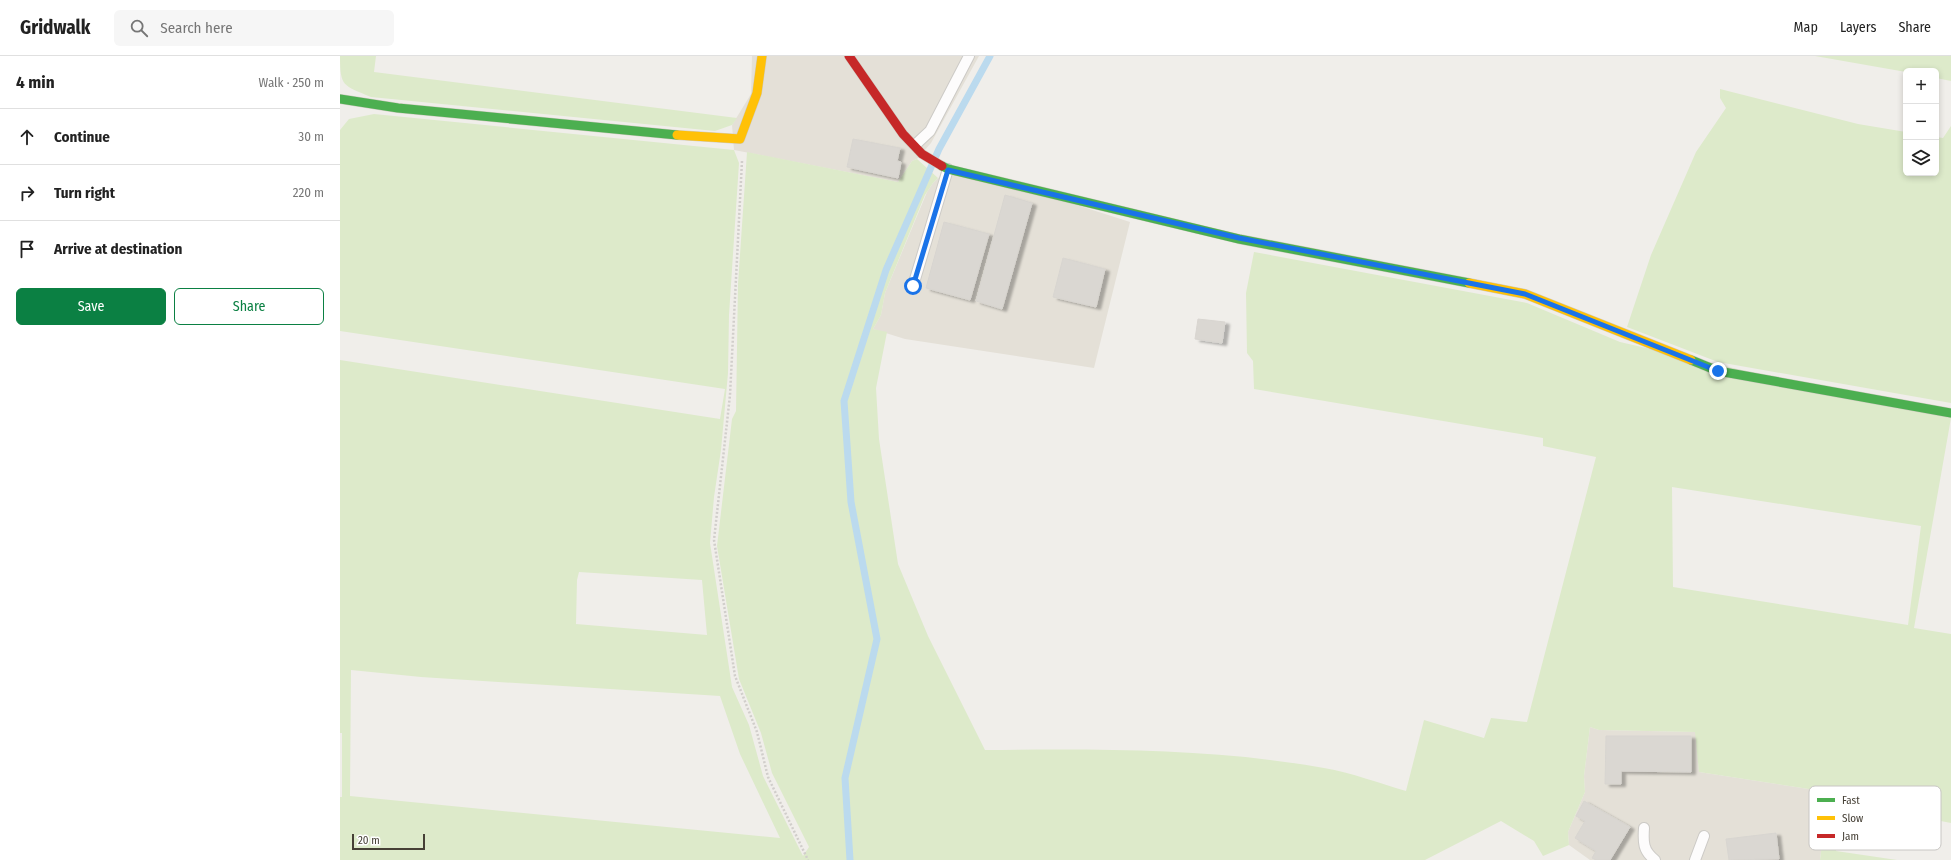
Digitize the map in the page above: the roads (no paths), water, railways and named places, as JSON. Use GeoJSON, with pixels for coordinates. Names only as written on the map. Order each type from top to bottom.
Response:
{"type":"FeatureCollection","features":[{"type":"Feature","properties":{"kind":"street"},"geometry":{"type":"LineString","coordinates":[[340,99],[406,109],[691,136],[740,139],[757,93],[762,56]]}},
{"type":"Feature","properties":{"kind":"street"},"geometry":{"type":"LineString","coordinates":[[849,56],[903,134],[922,154],[946,168],[1239,238],[1525,294],[1718,371],[1951,412]]}},
{"type":"Feature","properties":{"kind":"lane"},"geometry":{"type":"LineString","coordinates":[[915,145],[930,131],[969,56]]}},
{"type":"Feature","properties":{"kind":"lane"},"geometry":{"type":"LineString","coordinates":[[913,286],[946,168]]}},
{"type":"Feature","properties":{"kind":"lane"},"geometry":{"type":"LineString","coordinates":[[1644,828],[1643,846],[1649,856],[1655,860]]}},
{"type":"Feature","properties":{"kind":"lane"},"geometry":{"type":"LineString","coordinates":[[1695,860],[1704,836]]}},
{"type":"Feature","properties":{"kind":"waterway"},"geometry":{"type":"LineString","coordinates":[[850,860],[845,778],[877,639],[851,502],[844,401],[886,270],[939,149],[990,56]]}}]}
